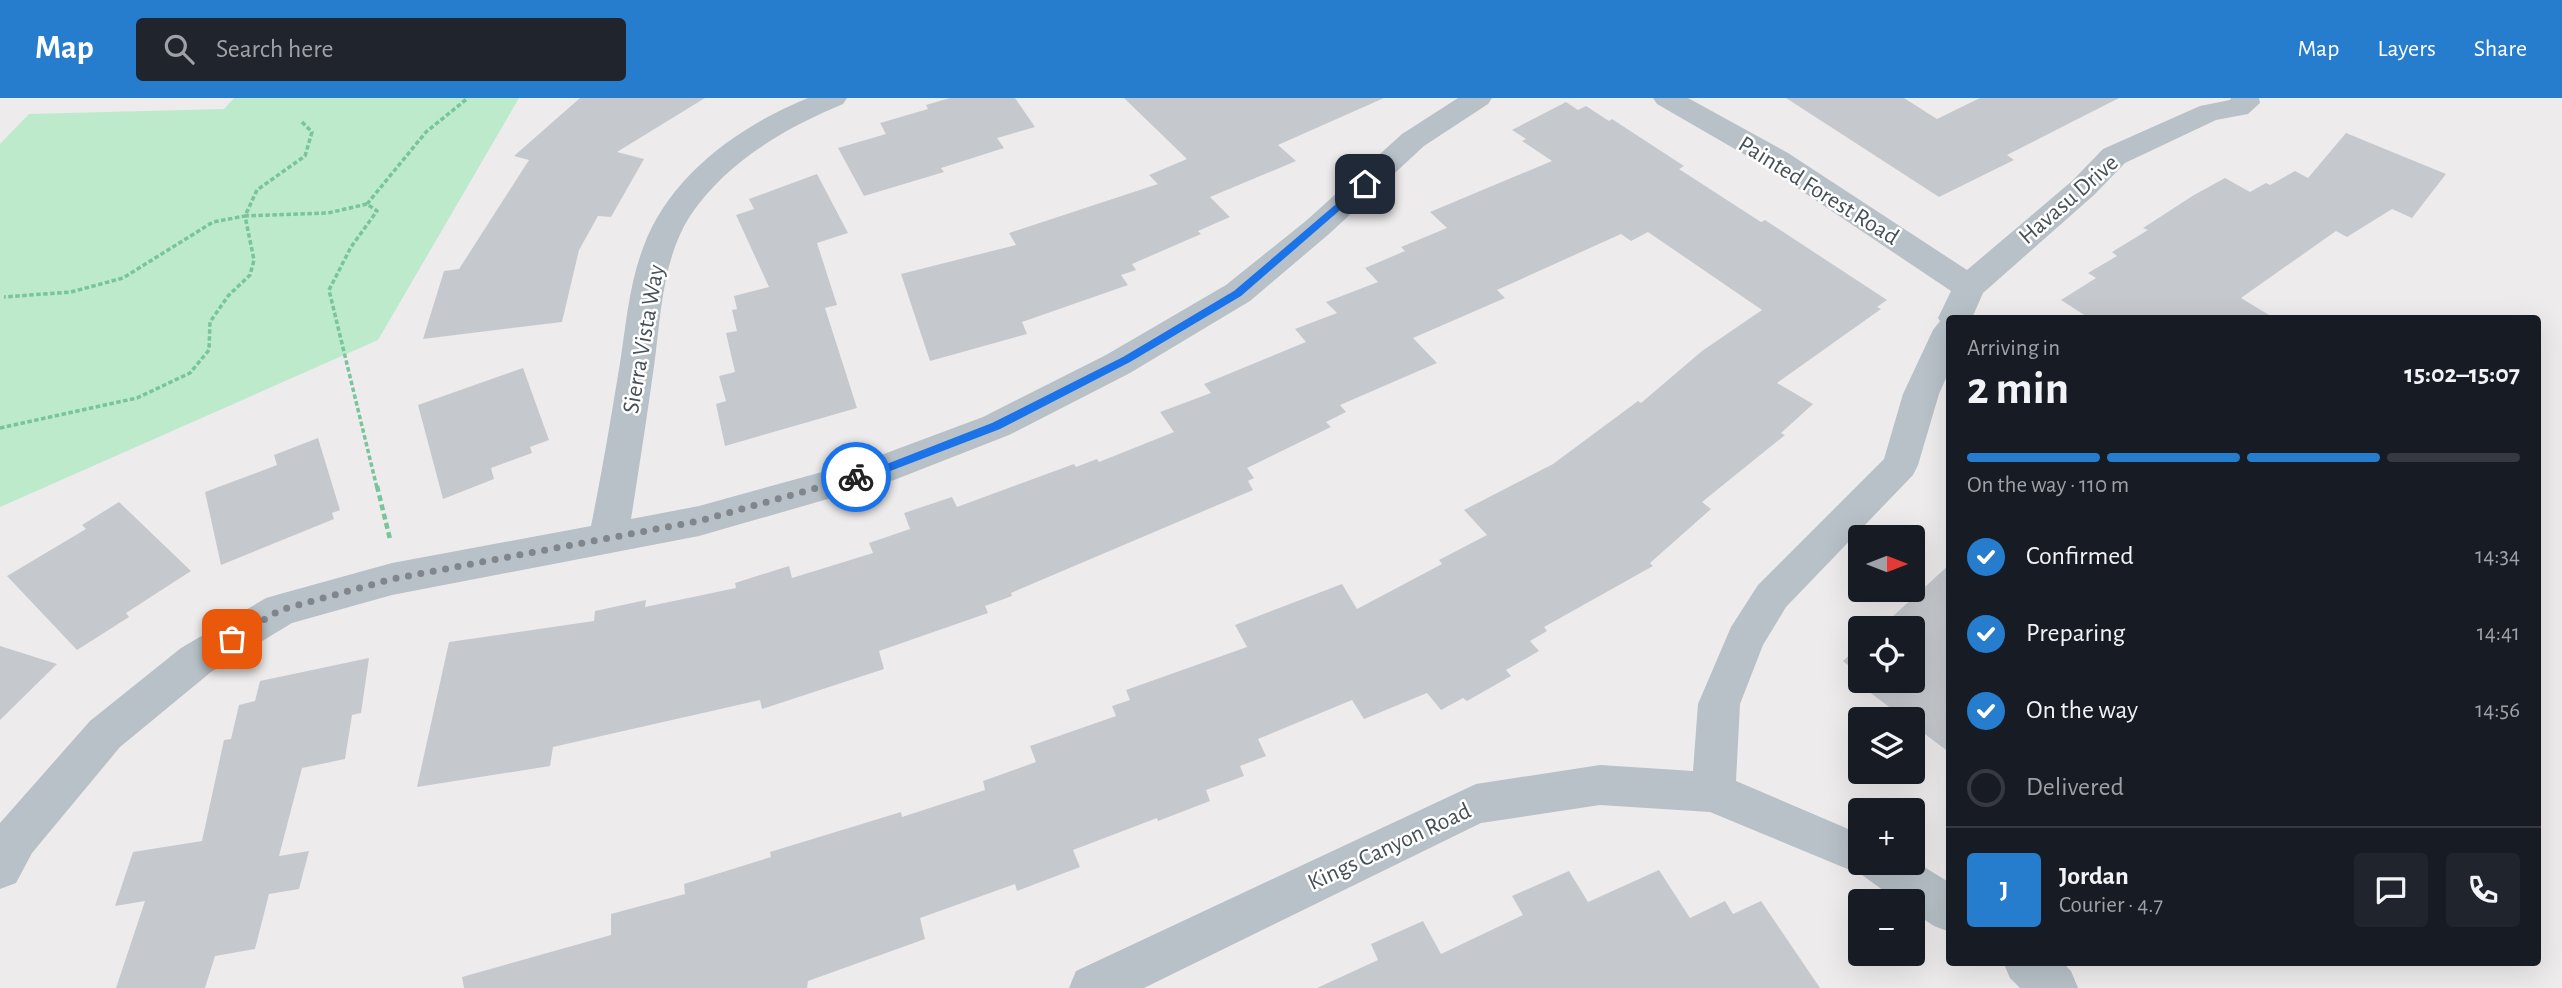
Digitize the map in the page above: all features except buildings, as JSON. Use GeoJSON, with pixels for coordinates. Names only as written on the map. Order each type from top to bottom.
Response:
{"type":"FeatureCollection","features":[{"type":"Feature","properties":{"kind":"street","name":"Sierra Vista Way"},"geometry":{"type":"LineString","coordinates":[[608,538],[649,287],[663,238],[676,213],[696,187],[734,153],[781,120],[833,98]]}},
{"type":"Feature","properties":{"kind":"street"},"geometry":{"type":"LineString","coordinates":[[0,868],[16,838],[105,734],[195,660],[280,610],[392,579],[699,521],[881,470],[996,426],[1127,359],[1238,293],[1318,227],[1413,140],[1478,98]]}},
{"type":"Feature","properties":{"kind":"street","name":"Painted Forest Road"},"geometry":{"type":"LineString","coordinates":[[1667,98],[1777,160],[1969,287]]}},
{"type":"Feature","properties":{"kind":"street","name":"Havasu Drive"},"geometry":{"type":"LineString","coordinates":[[1956,315],[1969,287],[2083,188],[2114,156],[2210,112],[2238,108],[2245,103],[2245,98]]}},
{"type":"Feature","properties":{"kind":"street"},"geometry":{"type":"LineString","coordinates":[[1713,792],[1719,704],[1745,639],[1772,596],[1900,465],[1921,394],[1946,339]]}},
{"type":"Feature","properties":{"kind":"street","name":"Kings Canyon Road"},"geometry":{"type":"LineString","coordinates":[[1093,988],[1476,804],[1600,785],[1713,792],[1848,850]]}},
{"type":"Feature","properties":{"kind":"street"},"geometry":{"type":"LineString","coordinates":[[1897,875],[1946,907]]}},
{"type":"Feature","properties":{"kind":"street"},"geometry":{"type":"LineString","coordinates":[[2031,966],[2053,988]]}},
{"type":"Feature","properties":{"kind":"path"},"geometry":{"type":"LineString","coordinates":[[4,297],[71,292],[123,278],[213,222],[245,216],[328,213],[367,204],[427,133],[455,105],[468,98]]}},
{"type":"Feature","properties":{"kind":"path"},"geometry":{"type":"LineString","coordinates":[[0,428],[136,398],[190,373],[209,350],[210,322],[228,296],[250,275],[254,260],[245,216],[257,190],[305,156],[312,132],[302,122]]}},
{"type":"Feature","properties":{"kind":"path"},"geometry":{"type":"LineString","coordinates":[[367,204],[377,211],[351,247],[329,290],[391,541]]}},
{"type":"Feature","properties":{"kind":"green space"},"geometry":{"type":"Polygon","coordinates":[[[234,98],[519,98],[378,340],[0,507],[0,144],[29,114],[224,109],[234,98]]]}},
{"type":"Feature","properties":{"kind":"way so far"},"geometry":{"type":"LineString","coordinates":[[232,639],[280,610],[392,579],[699,521],[856,477]]}},
{"type":"Feature","properties":{"kind":"route"},"geometry":{"type":"LineString","coordinates":[[856,477],[996,426],[1127,359],[1238,293],[1365,184]]}}]}
